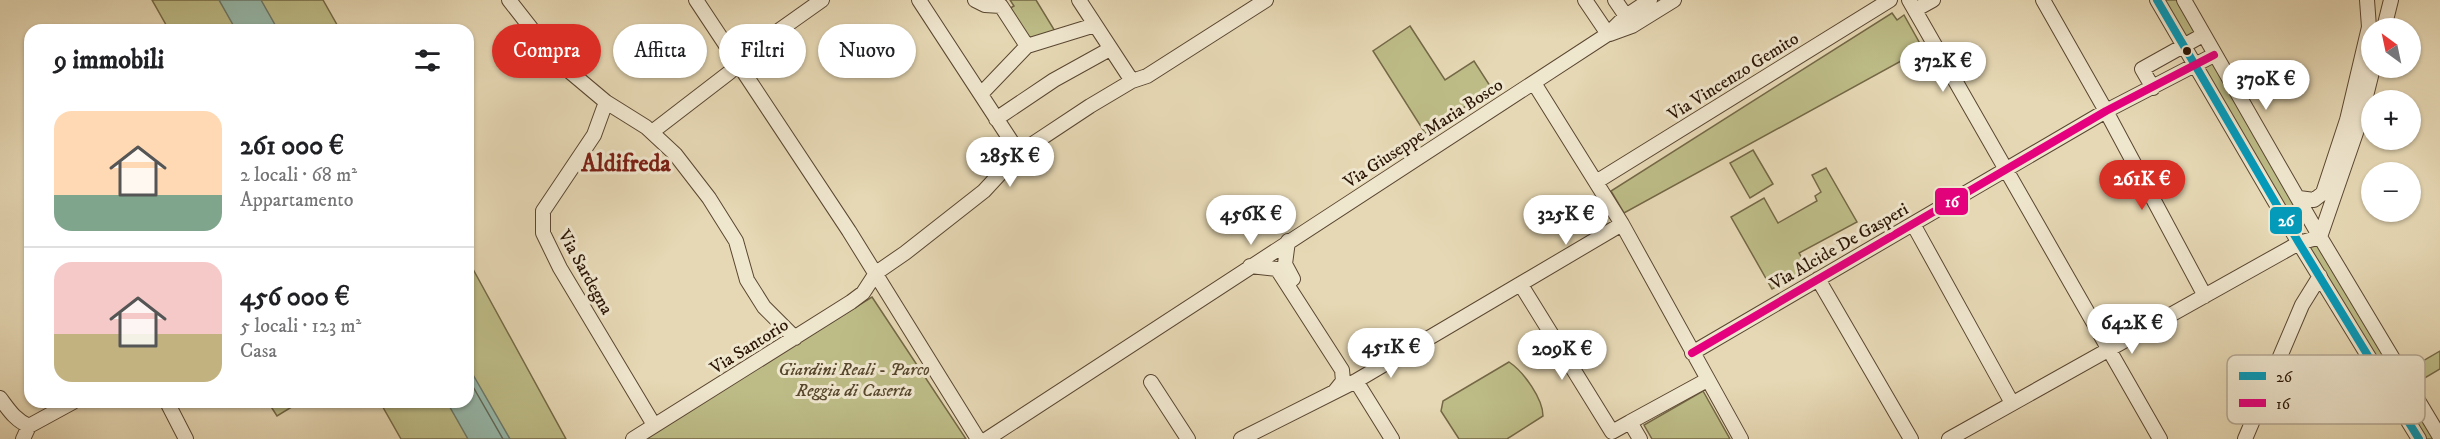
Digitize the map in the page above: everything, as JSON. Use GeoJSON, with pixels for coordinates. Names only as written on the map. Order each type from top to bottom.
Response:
{"type":"FeatureCollection","features":[{"type":"Feature","properties":{"kind":"street"},"geometry":{"type":"LineString","coordinates":[[509,0],[556,60],[606,102],[652,132],[675,154],[709,198],[736,241],[747,280],[764,307],[795,338]]}},
{"type":"Feature","properties":{"kind":"street"},"geometry":{"type":"LineString","coordinates":[[696,0],[719,35]]}},
{"type":"Feature","properties":{"kind":"street"},"geometry":{"type":"LineString","coordinates":[[788,24],[822,0]]}},
{"type":"Feature","properties":{"kind":"street"},"geometry":{"type":"LineString","coordinates":[[919,0],[1019,153]]}},
{"type":"Feature","properties":{"kind":"street"},"geometry":{"type":"LineString","coordinates":[[975,0],[985,5],[1001,6],[1027,46]]}},
{"type":"Feature","properties":{"kind":"street"},"geometry":{"type":"LineString","coordinates":[[1078,0],[1131,81]]}},
{"type":"Feature","properties":{"kind":"street","name":"Via Santorio"},"geometry":{"type":"LineString","coordinates":[[633,439],[795,338],[862,293],[876,273],[905,254],[984,191],[1019,153],[1069,119],[1131,81],[1147,76],[1266,0]]}},
{"type":"Feature","properties":{"kind":"street"},"geometry":{"type":"LineString","coordinates":[[1585,0],[1608,34]]}},
{"type":"Feature","properties":{"kind":"street"},"geometry":{"type":"LineString","coordinates":[[1614,0],[1629,21]]}},
{"type":"Feature","properties":{"kind":"street","name":"Via Giuseppe Maria Bosco"},"geometry":{"type":"LineString","coordinates":[[1629,21],[1650,0]]}},
{"type":"Feature","properties":{"kind":"street","name":"Via Giuseppe Maria Bosco"},"geometry":{"type":"LineString","coordinates":[[987,439],[1608,34],[1629,21],[1674,0]]}},
{"type":"Feature","properties":{"kind":"street","name":"Via Vincenzo Gemito"},"geometry":{"type":"LineString","coordinates":[[1596,182],[1890,0]]}},
{"type":"Feature","properties":{"kind":"street"},"geometry":{"type":"LineString","coordinates":[[1934,0],[1912,5],[2160,439]]}},
{"type":"Feature","properties":{"kind":"street"},"geometry":{"type":"LineString","coordinates":[[2043,0],[2106,111],[2205,296]]}},
{"type":"Feature","properties":{"kind":"street"},"geometry":{"type":"LineString","coordinates":[[2157,0],[2299,243],[2368,355]]}},
{"type":"Feature","properties":{"kind":"street"},"geometry":{"type":"LineString","coordinates":[[2184,0],[2391,355]]}},
{"type":"Feature","properties":{"kind":"street"},"geometry":{"type":"LineString","coordinates":[[2299,198],[2314,200],[2324,193],[2347,120],[2369,27],[2368,0],[2380,3],[2386,0]]}},
{"type":"Feature","properties":{"kind":"street"},"geometry":{"type":"LineString","coordinates":[[2386,18],[2391,0]]}},
{"type":"Feature","properties":{"kind":"street"},"geometry":{"type":"LineString","coordinates":[[981,94],[1027,46],[1095,25]]}},
{"type":"Feature","properties":{"kind":"street"},"geometry":{"type":"LineString","coordinates":[[2153,88],[2142,69],[2203,35]]}},
{"type":"Feature","properties":{"kind":"street"},"geometry":{"type":"LineString","coordinates":[[996,119],[1054,80],[1110,49]]}},
{"type":"Feature","properties":{"kind":"street","name":"Via Alcide De Gasperi"},"geometry":{"type":"LineString","coordinates":[[1692,352],[2106,111],[2214,55]]}},
{"type":"Feature","properties":{"kind":"street"},"geometry":{"type":"LineString","coordinates":[[652,132],[721,78]]}},
{"type":"Feature","properties":{"kind":"street"},"geometry":{"type":"LineString","coordinates":[[747,78],[876,273],[978,439]]}},
{"type":"Feature","properties":{"kind":"street"},"geometry":{"type":"LineString","coordinates":[[2320,237],[2358,124],[2370,78]]}},
{"type":"Feature","properties":{"kind":"street"},"geometry":{"type":"LineString","coordinates":[[1534,83],[1623,226],[1741,439]]}},
{"type":"Feature","properties":{"kind":"street","name":"Via Sardegna"},"geometry":{"type":"LineString","coordinates":[[606,102],[594,135],[543,211],[543,233],[560,268],[654,425]]}},
{"type":"Feature","properties":{"kind":"street"},"geometry":{"type":"LineString","coordinates":[[1913,224],[2012,403]]}},
{"type":"Feature","properties":{"kind":"street"},"geometry":{"type":"LineString","coordinates":[[1242,439],[1360,379],[1523,287],[1623,226]]}},
{"type":"Feature","properties":{"kind":"street"},"geometry":{"type":"LineString","coordinates":[[1949,439],[2299,243],[2320,237]]}},
{"type":"Feature","properties":{"kind":"street"},"geometry":{"type":"LineString","coordinates":[[1288,242],[1285,264],[1289,273],[1349,366],[1360,379],[1392,439]]}},
{"type":"Feature","properties":{"kind":"street"},"geometry":{"type":"LineString","coordinates":[[1250,266],[1277,269],[1342,370],[1342,381],[1333,393]]}},
{"type":"Feature","properties":{"kind":"street"},"geometry":{"type":"LineString","coordinates":[[2281,355],[2302,305],[2320,276]]}},
{"type":"Feature","properties":{"kind":"street"},"geometry":{"type":"LineString","coordinates":[[1818,279],[1911,439]]}},
{"type":"Feature","properties":{"kind":"street"},"geometry":{"type":"LineString","coordinates":[[1523,287],[1606,436],[1707,380]]}},
{"type":"Feature","properties":{"kind":"street"},"geometry":{"type":"LineString","coordinates":[[1151,382],[1188,439]]}},
{"type":"Feature","properties":{"kind":"street"},"geometry":{"type":"LineString","coordinates":[[0,398],[21,423],[29,426]]}},
{"type":"Feature","properties":{"kind":"street"},"geometry":{"type":"LineString","coordinates":[[23,439],[29,426],[62,408]]}},
{"type":"Feature","properties":{"kind":"street"},"geometry":{"type":"LineString","coordinates":[[170,408],[186,439]]}},
{"type":"Feature","properties":{"kind":"street"},"geometry":{"type":"LineString","coordinates":[[2425,412],[2440,437]]}},
{"type":"Feature","properties":{"kind":"street"},"geometry":{"type":"LineString","coordinates":[[1630,422],[1640,439]]}},
{"type":"Feature","properties":{"kind":"street"},"geometry":{"type":"LineString","coordinates":[[2245,439],[2251,424]]}},
{"type":"Feature","properties":{"kind":"street"},"geometry":{"type":"LineString","coordinates":[[2410,424],[2419,439]]}},
{"type":"Feature","properties":{"kind":"green space"},"geometry":{"type":"Polygon","coordinates":[[[152,0],[323,0],[337,24],[166,24],[152,0]]]}},
{"type":"Feature","properties":{"kind":"green space"},"geometry":{"type":"Polygon","coordinates":[[[1010,0],[1036,0],[1058,36],[1027,46],[1005,11],[1014,6],[1010,0]]]}},
{"type":"Feature","properties":{"kind":"green space"},"geometry":{"type":"Polygon","coordinates":[[[2163,0],[2178,0],[2196,33],[2186,39],[2163,0]]]}},
{"type":"Feature","properties":{"kind":"green space"},"geometry":{"type":"Polygon","coordinates":[[[1892,13],[1897,20],[1904,15],[1923,49],[1624,213],[1611,191],[1892,13]]]}},
{"type":"Feature","properties":{"kind":"green space"},"geometry":{"type":"Polygon","coordinates":[[[1410,26],[1445,80],[1474,61],[1492,89],[1425,133],[1373,51],[1410,26]]]}},
{"type":"Feature","properties":{"kind":"green space"},"geometry":{"type":"Polygon","coordinates":[[[2213,61],[2307,222],[2297,229],[2199,68],[2213,61]]]}},
{"type":"Feature","properties":{"kind":"green space"},"geometry":{"type":"Polygon","coordinates":[[[1753,150],[1773,184],[1750,198],[1730,163],[1753,150]]]}},
{"type":"Feature","properties":{"kind":"green space"},"geometry":{"type":"Polygon","coordinates":[[[1826,168],[1857,222],[1799,253],[1809,270],[1772,289],[1731,217],[1764,198],[1778,223],[1817,201],[1815,196],[1821,192],[1812,175],[1826,168]]]}},
{"type":"Feature","properties":{"kind":"green space"},"geometry":{"type":"Polygon","coordinates":[[[2317,242],[2386,355],[2372,355],[2306,246],[2317,242]]]}},
{"type":"Feature","properties":{"kind":"green space"},"geometry":{"type":"Polygon","coordinates":[[[474,271],[566,439],[401,439],[383,408],[474,408],[474,271]]]}},
{"type":"Feature","properties":{"kind":"green space","name":"Giardini Reali - Parco Reggia di Caserta"},"geometry":{"type":"Polygon","coordinates":[[[872,297],[966,439],[643,439],[872,297]]]}},
{"type":"Feature","properties":{"kind":"green space"},"geometry":{"type":"Polygon","coordinates":[[[2440,351],[2440,369],[2425,378],[2425,360],[2440,351]]]}},
{"type":"Feature","properties":{"kind":"green space"},"geometry":{"type":"Polygon","coordinates":[[[1509,362],[1532,386],[1540,402],[1543,416],[1507,439],[1459,439],[1441,411],[1443,401],[1509,362]]]}},
{"type":"Feature","properties":{"kind":"green space"},"geometry":{"type":"Polygon","coordinates":[[[1703,391],[1730,439],[1652,439],[1644,425],[1703,391]]]}},
{"type":"Feature","properties":{"kind":"green space"},"geometry":{"type":"Polygon","coordinates":[[[272,408],[290,408],[277,416],[272,408]]]}},
{"type":"Feature","properties":{"kind":"green space"},"geometry":{"type":"Polygon","coordinates":[[[2425,419],[2437,439],[2423,439],[2414,424],[2425,424],[2425,419]]]}},
{"type":"Feature","properties":{"kind":"water"},"geometry":{"type":"Polygon","coordinates":[[[219,0],[261,0],[275,24],[233,24],[219,0]]]}},
{"type":"Feature","properties":{"kind":"water"},"geometry":{"type":"Polygon","coordinates":[[[474,376],[510,439],[468,439],[450,408],[474,408],[474,376]]]}},
{"type":"Feature","properties":{"kind":"transit line","name":"26"},"geometry":{"type":"LineString","coordinates":[[2157,0],[2299,243],[2368,355]]}},
{"type":"Feature","properties":{"kind":"transit line","name":"16"},"geometry":{"type":"LineString","coordinates":[[1692,353],[2106,111],[2214,55]]}},
{"type":"Feature","properties":{"kind":"transit line","name":"26"},"geometry":{"type":"LineString","coordinates":[[2410,424],[2419,439]]}},
{"type":"Feature","properties":{"kind":"district","name":"Aldifreda"},"geometry":{"type":"Point","coordinates":[626,163]}}]}
